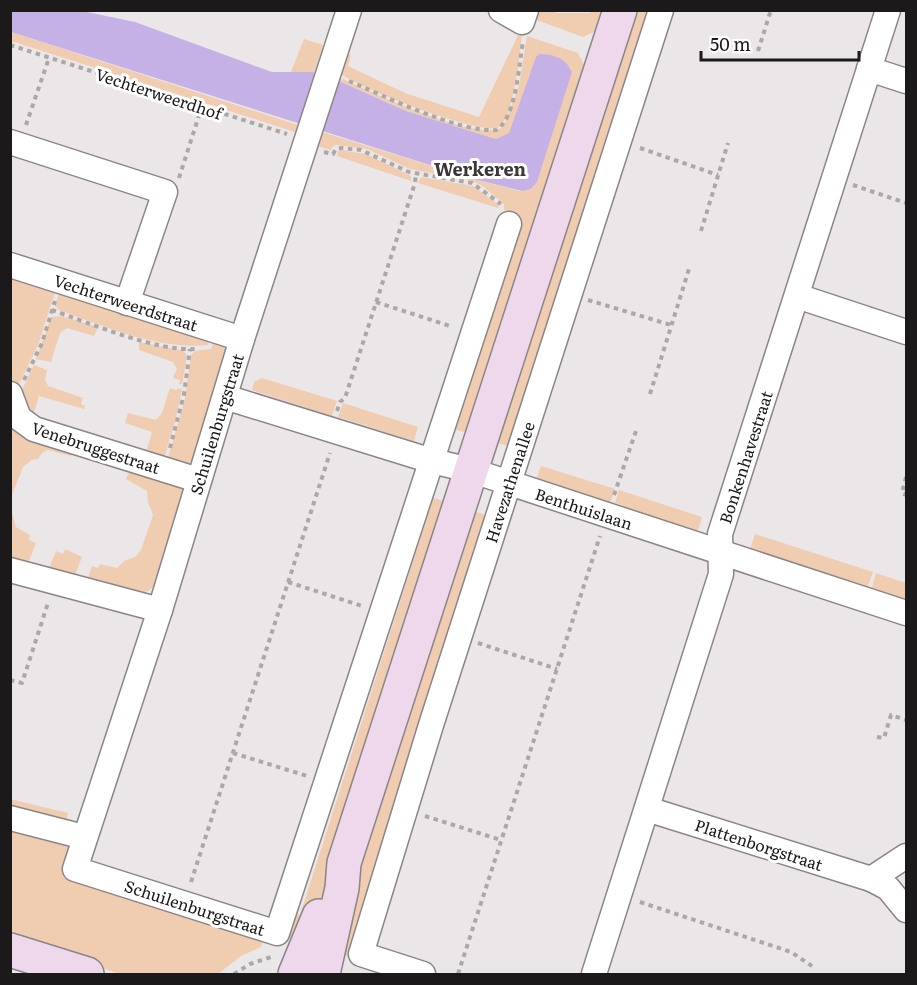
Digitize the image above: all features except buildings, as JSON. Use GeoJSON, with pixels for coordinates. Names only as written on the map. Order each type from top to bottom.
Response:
{"type":"FeatureCollection","features":[{"type":"Feature","properties":{"kind":"main road"},"geometry":{"type":"LineString","coordinates":[[323,975],[342,888],[344,863],[620,10]]}},
{"type":"Feature","properties":{"kind":"main road"},"geometry":{"type":"LineString","coordinates":[[283,954],[344,863]]}},
{"type":"Feature","properties":{"kind":"main road"},"geometry":{"type":"LineString","coordinates":[[10,950],[87,975]]}},
{"type":"Feature","properties":{"kind":"street","name":"Schuilenburgstraat"},"geometry":{"type":"LineString","coordinates":[[283,954],[184,903],[75,868],[160,610],[242,339],[349,10]]}},
{"type":"Feature","properties":{"kind":"street"},"geometry":{"type":"LineString","coordinates":[[501,10],[522,22],[526,10]]}},
{"type":"Feature","properties":{"kind":"street","name":"Havezathenallee"},"geometry":{"type":"LineString","coordinates":[[423,975],[362,954],[459,637],[661,10]]}},
{"type":"Feature","properties":{"kind":"street","name":"Bonkenhavestraat"},"geometry":{"type":"LineString","coordinates":[[594,975],[721,574],[720,534],[888,10]]}},
{"type":"Feature","properties":{"kind":"street"},"geometry":{"type":"LineString","coordinates":[[869,69],[906,81]]}},
{"type":"Feature","properties":{"kind":"street"},"geometry":{"type":"LineString","coordinates":[[15,144],[165,192],[127,303]]}},
{"type":"Feature","properties":{"kind":"street"},"geometry":{"type":"LineString","coordinates":[[283,954],[327,782],[509,224]]}},
{"type":"Feature","properties":{"kind":"street","name":"Vechterweerdstraat"},"geometry":{"type":"LineString","coordinates":[[10,266],[242,339]]}},
{"type":"Feature","properties":{"kind":"street"},"geometry":{"type":"LineString","coordinates":[[797,296],[906,332]]}},
{"type":"Feature","properties":{"kind":"street","name":"Benthuislaan"},"geometry":{"type":"LineString","coordinates":[[225,397],[432,461],[470,470],[906,613]]}},
{"type":"Feature","properties":{"kind":"street","name":"Venebruggestraat"},"geometry":{"type":"LineString","coordinates":[[12,398],[19,418],[34,429],[198,480]]}},
{"type":"Feature","properties":{"kind":"street"},"geometry":{"type":"LineString","coordinates":[[10,570],[160,610]]}},
{"type":"Feature","properties":{"kind":"street","name":"Plattenborgstraat"},"geometry":{"type":"LineString","coordinates":[[647,809],[871,879],[888,888],[906,910]]}},
{"type":"Feature","properties":{"kind":"street"},"geometry":{"type":"LineString","coordinates":[[10,818],[84,837]]}},
{"type":"Feature","properties":{"kind":"street"},"geometry":{"type":"LineString","coordinates":[[871,879],[906,856]]}},
{"type":"Feature","properties":{"kind":"path"},"geometry":{"type":"LineString","coordinates":[[758,51],[771,10]]}},
{"type":"Feature","properties":{"kind":"path"},"geometry":{"type":"LineString","coordinates":[[329,73],[438,117],[472,128],[496,130],[503,125],[514,96],[524,36]]}},
{"type":"Feature","properties":{"kind":"path","name":"Vechterweerdhof"},"geometry":{"type":"LineString","coordinates":[[10,45],[202,106],[309,136],[314,149],[333,154],[341,147],[361,150],[416,173]]}},
{"type":"Feature","properties":{"kind":"path"},"geometry":{"type":"LineString","coordinates":[[15,144],[49,57]]}},
{"type":"Feature","properties":{"kind":"path"},"geometry":{"type":"LineString","coordinates":[[165,192],[177,186],[202,106]]}},
{"type":"Feature","properties":{"kind":"path"},"geometry":{"type":"LineString","coordinates":[[619,141],[718,175]]}},
{"type":"Feature","properties":{"kind":"path"},"geometry":{"type":"LineString","coordinates":[[701,231],[728,143]]}},
{"type":"Feature","properties":{"kind":"path"},"geometry":{"type":"LineString","coordinates":[[184,903],[331,451],[330,430],[340,402],[345,398],[415,183],[416,173],[464,181],[478,186],[501,205],[501,210],[509,224]]}},
{"type":"Feature","properties":{"kind":"path"},"geometry":{"type":"LineString","coordinates":[[834,179],[906,203]]}},
{"type":"Feature","properties":{"kind":"path"},"geometry":{"type":"LineString","coordinates":[[650,394],[688,269]]}},
{"type":"Feature","properties":{"kind":"path"},"geometry":{"type":"LineString","coordinates":[[12,398],[42,343],[61,282]]}},
{"type":"Feature","properties":{"kind":"path"},"geometry":{"type":"LineString","coordinates":[[570,294],[671,326]]}},
{"type":"Feature","properties":{"kind":"path"},"geometry":{"type":"LineString","coordinates":[[376,302],[474,333]]}},
{"type":"Feature","properties":{"kind":"path"},"geometry":{"type":"LineString","coordinates":[[52,310],[142,340],[190,349],[209,347],[215,331]]}},
{"type":"Feature","properties":{"kind":"path"},"geometry":{"type":"LineString","coordinates":[[161,468],[180,411],[190,349]]}},
{"type":"Feature","properties":{"kind":"path"},"geometry":{"type":"LineString","coordinates":[[458,975],[636,431]]}},
{"type":"Feature","properties":{"kind":"path"},"geometry":{"type":"LineString","coordinates":[[906,477],[902,493],[906,495]]}},
{"type":"Feature","properties":{"kind":"path"},"geometry":{"type":"LineString","coordinates":[[10,680],[22,683],[54,582]]}},
{"type":"Feature","properties":{"kind":"path"},"geometry":{"type":"LineString","coordinates":[[288,582],[382,613]]}},
{"type":"Feature","properties":{"kind":"path"},"geometry":{"type":"LineString","coordinates":[[459,637],[557,669]]}},
{"type":"Feature","properties":{"kind":"path"},"geometry":{"type":"LineString","coordinates":[[877,737],[884,738],[891,715],[906,720]]}},
{"type":"Feature","properties":{"kind":"path"},"geometry":{"type":"LineString","coordinates":[[233,753],[327,782]]}},
{"type":"Feature","properties":{"kind":"path"},"geometry":{"type":"LineString","coordinates":[[405,810],[501,840]]}},
{"type":"Feature","properties":{"kind":"path"},"geometry":{"type":"LineString","coordinates":[[620,895],[791,952],[816,968]]}},
{"type":"Feature","properties":{"kind":"path"},"geometry":{"type":"LineString","coordinates":[[234,975],[260,959],[283,954]]}},
{"type":"Feature","properties":{"kind":"shaded area"},"geometry":{"type":"Polygon","coordinates":[[[11,11],[82,11],[135,22],[272,72],[312,72],[339,81],[406,111],[496,139],[509,133],[539,54],[558,58],[566,63],[572,72],[537,182],[531,189],[522,191],[474,179],[11,32],[11,11]]]}},
{"type":"Feature","properties":{"kind":"shaded area"},"geometry":{"type":"Polygon","coordinates":[[[537,11],[590,13],[591,11],[608,11],[598,30],[583,37],[534,19],[537,11]]]}},
{"type":"Feature","properties":{"kind":"shaded area"},"geometry":{"type":"Polygon","coordinates":[[[630,11],[649,11],[515,448],[495,442],[630,11]]]}},
{"type":"Feature","properties":{"kind":"shaded area"},"geometry":{"type":"Polygon","coordinates":[[[520,31],[522,34],[518,69],[512,97],[509,110],[499,127],[470,125],[446,118],[369,89],[340,73],[345,52],[351,55],[348,66],[405,93],[479,117],[520,31]]]}},
{"type":"Feature","properties":{"kind":"shaded area"},"geometry":{"type":"Polygon","coordinates":[[[11,32],[298,125],[295,132],[11,41],[11,32]]]}},
{"type":"Feature","properties":{"kind":"shaded area"},"geometry":{"type":"Polygon","coordinates":[[[527,36],[578,53],[587,71],[471,434],[450,428],[451,424],[457,426],[520,229],[514,227],[518,215],[504,210],[502,202],[481,185],[470,180],[410,169],[367,149],[337,145],[331,150],[317,146],[322,132],[474,179],[519,191],[531,189],[537,182],[571,68],[557,57],[542,54],[509,134],[496,139],[406,111],[337,80],[343,79],[424,114],[472,128],[491,130],[503,127],[519,86],[527,36]]]}},
{"type":"Feature","properties":{"kind":"shaded area"},"geometry":{"type":"Polygon","coordinates":[[[304,39],[323,45],[314,73],[291,72],[304,39]]]}},
{"type":"Feature","properties":{"kind":"shaded area"},"geometry":{"type":"Polygon","coordinates":[[[338,151],[366,154],[411,176],[411,181],[337,156],[338,151]]]}},
{"type":"Feature","properties":{"kind":"shaded area"},"geometry":{"type":"Polygon","coordinates":[[[421,177],[473,186],[499,205],[498,208],[418,183],[421,177]]]}},
{"type":"Feature","properties":{"kind":"shaded area"},"geometry":{"type":"Polygon","coordinates":[[[10,274],[54,288],[55,292],[38,345],[19,384],[14,385],[10,374],[10,274]]]}},
{"type":"Feature","properties":{"kind":"shaded area"},"geometry":{"type":"Polygon","coordinates":[[[59,293],[209,337],[208,345],[189,346],[151,341],[114,330],[59,310],[55,306],[59,293]]]}},
{"type":"Feature","properties":{"kind":"shaded area"},"geometry":{"type":"Polygon","coordinates":[[[61,316],[98,327],[94,336],[67,328],[60,333],[51,362],[36,359],[51,317],[61,316]]]}},
{"type":"Feature","properties":{"kind":"shaded area"},"geometry":{"type":"Polygon","coordinates":[[[215,339],[227,350],[194,461],[178,467],[168,458],[185,399],[191,355],[195,351],[211,349],[215,339]]]}},
{"type":"Feature","properties":{"kind":"shaded area"},"geometry":{"type":"Polygon","coordinates":[[[139,342],[184,351],[187,356],[182,384],[179,384],[180,380],[173,378],[177,369],[173,362],[139,350],[139,342]]]}},
{"type":"Feature","properties":{"kind":"shaded area"},"geometry":{"type":"Polygon","coordinates":[[[34,365],[47,370],[45,380],[48,386],[83,398],[81,404],[85,406],[84,409],[39,396],[32,419],[21,392],[34,365]]]}},
{"type":"Feature","properties":{"kind":"shaded area"},"geometry":{"type":"Polygon","coordinates":[[[262,378],[337,401],[332,416],[252,390],[254,382],[262,378]]]}},
{"type":"Feature","properties":{"kind":"shaded area"},"geometry":{"type":"Polygon","coordinates":[[[170,388],[182,390],[165,455],[163,458],[145,456],[152,432],[125,423],[128,413],[156,420],[162,413],[170,388]]]}},
{"type":"Feature","properties":{"kind":"shaded area"},"geometry":{"type":"Polygon","coordinates":[[[343,403],[418,427],[414,441],[338,417],[343,403]]]}},
{"type":"Feature","properties":{"kind":"shaded area"},"geometry":{"type":"Polygon","coordinates":[[[11,409],[74,448],[71,456],[47,450],[38,459],[32,460],[23,467],[11,497],[11,409]]]}},
{"type":"Feature","properties":{"kind":"shaded area"},"geometry":{"type":"Polygon","coordinates":[[[132,466],[174,478],[184,491],[158,582],[148,591],[140,593],[87,581],[92,566],[98,568],[100,564],[117,568],[124,561],[135,557],[141,550],[153,515],[147,491],[126,479],[132,466]]]}},
{"type":"Feature","properties":{"kind":"shaded area"},"geometry":{"type":"Polygon","coordinates":[[[541,466],[615,489],[608,509],[534,486],[541,466]]]}},
{"type":"Feature","properties":{"kind":"shaded area"},"geometry":{"type":"Polygon","coordinates":[[[619,490],[702,517],[696,537],[620,513],[623,505],[615,503],[619,490]]]}},
{"type":"Feature","properties":{"kind":"shaded area"},"geometry":{"type":"Polygon","coordinates":[[[428,496],[449,503],[326,891],[304,943],[286,937],[294,914],[300,915],[432,502],[426,500],[428,496]]]}},
{"type":"Feature","properties":{"kind":"shaded area"},"geometry":{"type":"Polygon","coordinates":[[[10,505],[16,527],[30,535],[29,540],[36,543],[27,566],[11,562],[10,505]]]}},
{"type":"Feature","properties":{"kind":"shaded area"},"geometry":{"type":"Polygon","coordinates":[[[473,511],[493,517],[486,519],[354,930],[359,932],[351,957],[336,953],[349,890],[473,511]]]}},
{"type":"Feature","properties":{"kind":"shaded area"},"geometry":{"type":"Polygon","coordinates":[[[755,534],[873,572],[868,586],[750,549],[755,534]]]}},
{"type":"Feature","properties":{"kind":"shaded area"},"geometry":{"type":"Polygon","coordinates":[[[65,549],[82,557],[74,578],[48,571],[56,551],[63,554],[65,549]]]}},
{"type":"Feature","properties":{"kind":"shaded area"},"geometry":{"type":"Polygon","coordinates":[[[876,573],[906,583],[906,599],[872,588],[876,573]]]}},
{"type":"Feature","properties":{"kind":"shaded area"},"geometry":{"type":"Polygon","coordinates":[[[10,799],[68,813],[66,822],[11,808],[10,799]]]}},
{"type":"Feature","properties":{"kind":"shaded area"},"geometry":{"type":"Polygon","coordinates":[[[10,832],[55,843],[58,836],[71,845],[71,856],[265,935],[261,947],[241,956],[218,974],[120,974],[11,938],[10,832]]]}},
{"type":"Feature","properties":{"kind":"district","name":"Werkeren"},"geometry":{"type":"Point","coordinates":[480,168]}}]}
